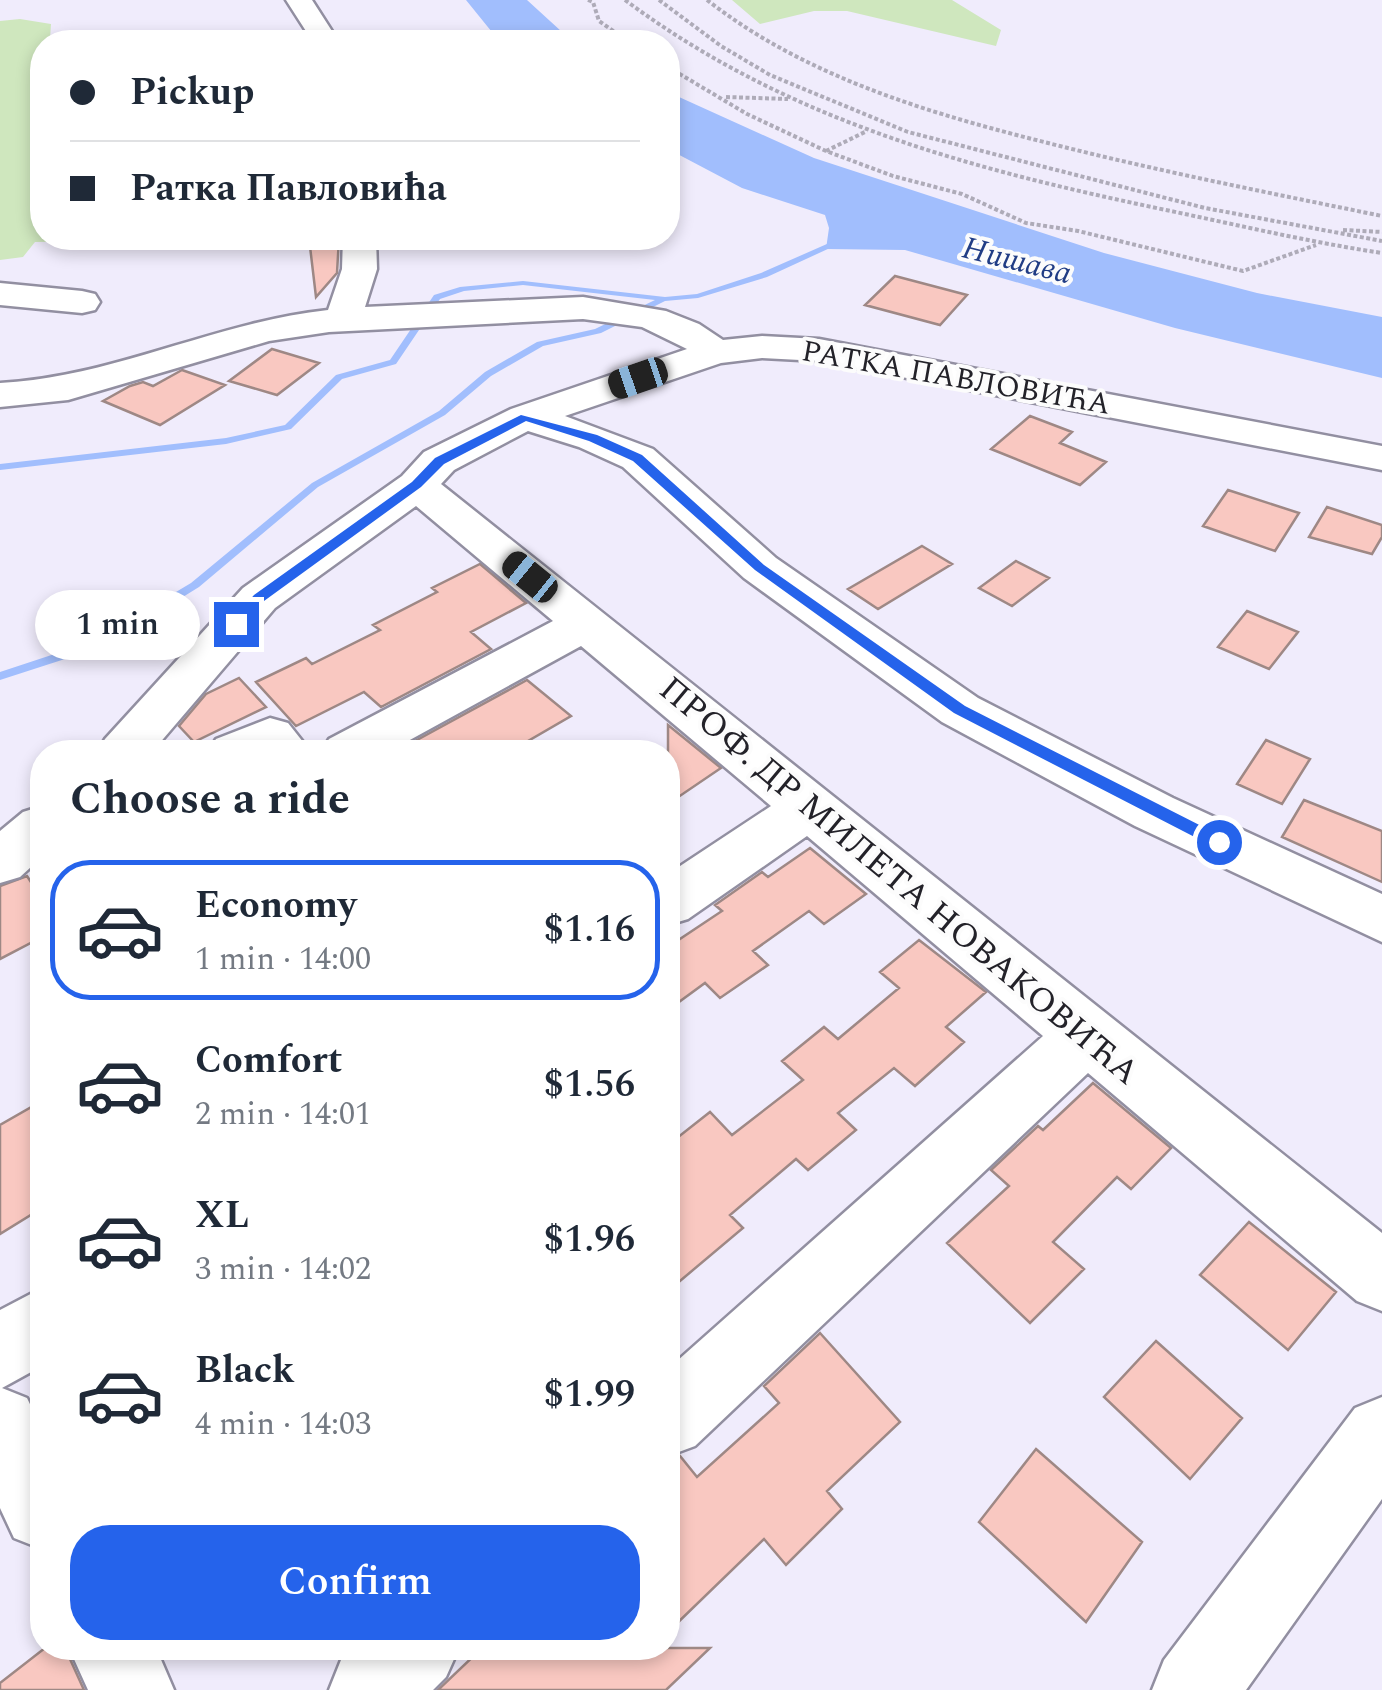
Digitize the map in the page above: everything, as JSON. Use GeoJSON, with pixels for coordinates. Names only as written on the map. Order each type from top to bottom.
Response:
{"type":"FeatureCollection","features":[{"type":"Feature","properties":{"kind":"street"},"geometry":{"type":"LineString","coordinates":[[299,0],[318,30]]}},
{"type":"Feature","properties":{"kind":"street"},"geometry":{"type":"LineString","coordinates":[[342,319],[359,280],[361,250]]}},
{"type":"Feature","properties":{"kind":"street"},"geometry":{"type":"LineString","coordinates":[[0,294],[82,302]]}},
{"type":"Feature","properties":{"kind":"street"},"geometry":{"type":"LineString","coordinates":[[0,395],[89,385],[267,330],[342,319],[546,307],[632,314],[678,326],[716,352]]}},
{"type":"Feature","properties":{"kind":"street","name":"РАТКА ПАВЛОВИЋА"},"geometry":{"type":"LineString","coordinates":[[134,740],[259,598],[417,485],[439,461],[525,417],[716,352],[762,347],[819,350],[1382,458]]}},
{"type":"Feature","properties":{"kind":"street"},"geometry":{"type":"LineString","coordinates":[[525,417],[593,438],[638,458],[760,568],[960,710],[1154,812],[1382,919]]}},
{"type":"Feature","properties":{"kind":"street","name":"ПРОФ. ДР МИЛЕТА НОВАКОВИЋА"},"geometry":{"type":"LineString","coordinates":[[417,485],[1382,1277]]}},
{"type":"Feature","properties":{"kind":"street"},"geometry":{"type":"LineString","coordinates":[[369,740],[586,623]]}},
{"type":"Feature","properties":{"kind":"street"},"geometry":{"type":"LineString","coordinates":[[680,895],[810,808]]}},
{"type":"Feature","properties":{"kind":"street"},"geometry":{"type":"LineString","coordinates":[[0,862],[30,836]]}},
{"type":"Feature","properties":{"kind":"street"},"geometry":{"type":"LineString","coordinates":[[680,1407],[1086,1036]]}},
{"type":"Feature","properties":{"kind":"street"},"geometry":{"type":"LineString","coordinates":[[0,1352],[30,1332]]}},
{"type":"Feature","properties":{"kind":"street"},"geometry":{"type":"LineString","coordinates":[[0,1424],[30,1485]]}},
{"type":"Feature","properties":{"kind":"street"},"geometry":{"type":"LineString","coordinates":[[1194,1690],[1382,1436]]}},
{"type":"Feature","properties":{"kind":"street"},"geometry":{"type":"LineString","coordinates":[[117,1660],[132,1690]]}},
{"type":"Feature","properties":{"kind":"street"},"geometry":{"type":"LineString","coordinates":[[371,1690],[404,1660]]}},
{"type":"Feature","properties":{"kind":"path"},"geometry":{"type":"LineString","coordinates":[[588,0],[594,2],[594,15],[600,24],[610,30]]}},
{"type":"Feature","properties":{"kind":"path"},"geometry":{"type":"LineString","coordinates":[[625,0],[666,30]]}},
{"type":"Feature","properties":{"kind":"path"},"geometry":{"type":"LineString","coordinates":[[659,0],[721,46],[770,75],[908,132],[1205,208],[1382,241]]}},
{"type":"Feature","properties":{"kind":"path"},"geometry":{"type":"LineString","coordinates":[[707,0],[738,24],[837,75],[937,115],[1122,162],[1382,216]]}},
{"type":"Feature","properties":{"kind":"path"},"geometry":{"type":"LineString","coordinates":[[680,41],[794,99],[868,131],[1001,173],[1318,244],[1382,254]]}},
{"type":"Feature","properties":{"kind":"path"},"geometry":{"type":"LineString","coordinates":[[680,74],[764,122],[826,150],[893,176],[962,194],[1026,223],[1140,244],[1194,262],[1244,272],[1318,244]]}},
{"type":"Feature","properties":{"kind":"path"},"geometry":{"type":"LineString","coordinates":[[723,97],[794,99]]}},
{"type":"Feature","properties":{"kind":"path"},"geometry":{"type":"LineString","coordinates":[[826,150],[868,131]]}},
{"type":"Feature","properties":{"kind":"path"},"geometry":{"type":"LineString","coordinates":[[1330,230],[1382,232]]}},
{"type":"Feature","properties":{"kind":"green space"},"geometry":{"type":"Polygon","coordinates":[[[732,0],[952,0],[1001,30],[996,46],[847,11],[814,11],[760,24],[732,0]]]}},
{"type":"Feature","properties":{"kind":"green space"},"geometry":{"type":"Polygon","coordinates":[[[20,19],[51,24],[51,30],[30,30],[30,248],[23,257],[0,260],[0,21],[20,19]]]}},
{"type":"Feature","properties":{"kind":"water"},"geometry":{"type":"Polygon","coordinates":[[[466,0],[527,0],[560,30],[490,30],[466,0]]]}},
{"type":"Feature","properties":{"kind":"water","name":"Нишава"},"geometry":{"type":"Polygon","coordinates":[[[680,97],[814,158],[1104,253],[1257,293],[1382,317],[1382,378],[1175,328],[905,250],[826,249],[829,228],[825,215],[742,188],[680,155],[680,97]]]}},
{"type":"Feature","properties":{"kind":"building"},"geometry":{"type":"Polygon","coordinates":[[[310,250],[338,250],[337,273],[316,297],[310,250]]]}},
{"type":"Feature","properties":{"kind":"building"},"geometry":{"type":"Polygon","coordinates":[[[895,276],[967,295],[940,325],[865,305],[895,276]]]}},
{"type":"Feature","properties":{"kind":"building"},"geometry":{"type":"Polygon","coordinates":[[[272,349],[319,363],[277,395],[229,381],[272,349]]]}},
{"type":"Feature","properties":{"kind":"building"},"geometry":{"type":"Polygon","coordinates":[[[182,370],[225,385],[160,425],[103,401],[143,382],[153,386],[182,370]]]}},
{"type":"Feature","properties":{"kind":"building"},"geometry":{"type":"Polygon","coordinates":[[[1030,416],[1072,432],[1060,443],[1106,462],[1080,485],[991,449],[1030,416]]]}},
{"type":"Feature","properties":{"kind":"building"},"geometry":{"type":"Polygon","coordinates":[[[1228,490],[1299,513],[1275,551],[1203,526],[1228,490]]]}},
{"type":"Feature","properties":{"kind":"building"},"geometry":{"type":"Polygon","coordinates":[[[1327,507],[1382,525],[1382,537],[1372,554],[1309,537],[1327,507]]]}},
{"type":"Feature","properties":{"kind":"building"},"geometry":{"type":"Polygon","coordinates":[[[922,546],[952,564],[878,609],[848,589],[922,546]]]}},
{"type":"Feature","properties":{"kind":"building"},"geometry":{"type":"Polygon","coordinates":[[[1016,561],[1049,578],[1012,606],[979,588],[1016,561]]]}},
{"type":"Feature","properties":{"kind":"building"},"geometry":{"type":"Polygon","coordinates":[[[480,564],[526,603],[471,632],[491,649],[381,707],[364,692],[296,726],[256,682],[306,658],[312,664],[380,630],[373,625],[437,592],[432,588],[480,564]]]}},
{"type":"Feature","properties":{"kind":"building"},"geometry":{"type":"Polygon","coordinates":[[[1247,611],[1298,632],[1269,669],[1218,647],[1247,611]]]}},
{"type":"Feature","properties":{"kind":"building"},"geometry":{"type":"Polygon","coordinates":[[[239,678],[266,707],[192,740],[179,726],[206,694],[239,678]]]}},
{"type":"Feature","properties":{"kind":"building"},"geometry":{"type":"Polygon","coordinates":[[[527,680],[571,716],[530,740],[417,740],[527,680]]]}},
{"type":"Feature","properties":{"kind":"building"},"geometry":{"type":"Polygon","coordinates":[[[668,725],[721,768],[680,796],[680,740],[668,740],[668,725]]]}},
{"type":"Feature","properties":{"kind":"building"},"geometry":{"type":"Polygon","coordinates":[[[1266,740],[1310,759],[1282,804],[1237,784],[1266,740]]]}},
{"type":"Feature","properties":{"kind":"building"},"geometry":{"type":"Polygon","coordinates":[[[1304,800],[1382,831],[1382,882],[1282,837],[1304,800]]]}},
{"type":"Feature","properties":{"kind":"building"},"geometry":{"type":"Polygon","coordinates":[[[810,848],[866,894],[824,924],[809,911],[753,951],[768,965],[720,998],[705,983],[680,1001],[680,939],[722,911],[715,905],[762,872],[768,877],[810,848]]]}},
{"type":"Feature","properties":{"kind":"building"},"geometry":{"type":"Polygon","coordinates":[[[27,876],[30,881],[30,943],[0,959],[0,886],[27,876]]]}},
{"type":"Feature","properties":{"kind":"building"},"geometry":{"type":"Polygon","coordinates":[[[919,940],[986,992],[946,1027],[964,1042],[915,1086],[894,1068],[838,1113],[856,1130],[808,1170],[796,1159],[730,1215],[743,1228],[680,1281],[680,1136],[710,1112],[732,1135],[803,1080],[782,1061],[824,1027],[838,1039],[899,988],[880,972],[919,940]]]}},
{"type":"Feature","properties":{"kind":"building"},"geometry":{"type":"Polygon","coordinates":[[[1093,1083],[1171,1148],[1131,1189],[1117,1177],[1053,1242],[1084,1269],[1030,1323],[947,1243],[1009,1186],[991,1170],[1038,1126],[1043,1130],[1093,1083]]]}},
{"type":"Feature","properties":{"kind":"building"},"geometry":{"type":"Polygon","coordinates":[[[30,1108],[30,1215],[0,1234],[0,1125],[30,1108]]]}},
{"type":"Feature","properties":{"kind":"building"},"geometry":{"type":"Polygon","coordinates":[[[1249,1222],[1336,1292],[1288,1350],[1200,1275],[1249,1222]]]}},
{"type":"Feature","properties":{"kind":"building"},"geometry":{"type":"Polygon","coordinates":[[[820,1333],[900,1422],[827,1491],[842,1509],[786,1565],[764,1539],[680,1620],[680,1456],[697,1477],[779,1403],[764,1386],[820,1333]]]}},
{"type":"Feature","properties":{"kind":"building"},"geometry":{"type":"Polygon","coordinates":[[[1156,1341],[1242,1418],[1190,1479],[1104,1397],[1156,1341]]]}},
{"type":"Feature","properties":{"kind":"building"},"geometry":{"type":"Polygon","coordinates":[[[1036,1449],[1142,1542],[1086,1622],[979,1522],[1036,1449]]]}},
{"type":"Feature","properties":{"kind":"building"},"geometry":{"type":"Polygon","coordinates":[[[680,1648],[710,1648],[666,1690],[438,1690],[469,1660],[680,1660],[680,1648]]]}},
{"type":"Feature","properties":{"kind":"building"},"geometry":{"type":"Polygon","coordinates":[[[30,1660],[70,1660],[84,1690],[0,1690],[0,1683],[30,1660]]]}},
{"type":"Feature","properties":{"kind":"waterway"},"geometry":{"type":"LineString","coordinates":[[0,467],[226,441],[288,427],[339,377],[393,362],[437,297],[463,289],[523,283],[665,299],[698,296],[764,275],[839,242]]}},
{"type":"Feature","properties":{"kind":"waterway"},"geometry":{"type":"LineString","coordinates":[[0,676],[98,644],[195,585],[315,485],[442,413],[488,374],[540,344],[598,331],[664,299]]}},
{"type":"Feature","properties":{"kind":"route"},"geometry":{"type":"LineString","coordinates":[[236,624],[259,598],[417,485],[439,461],[525,417],[593,438],[638,458],[760,568],[960,710],[1219,842]]}}]}
